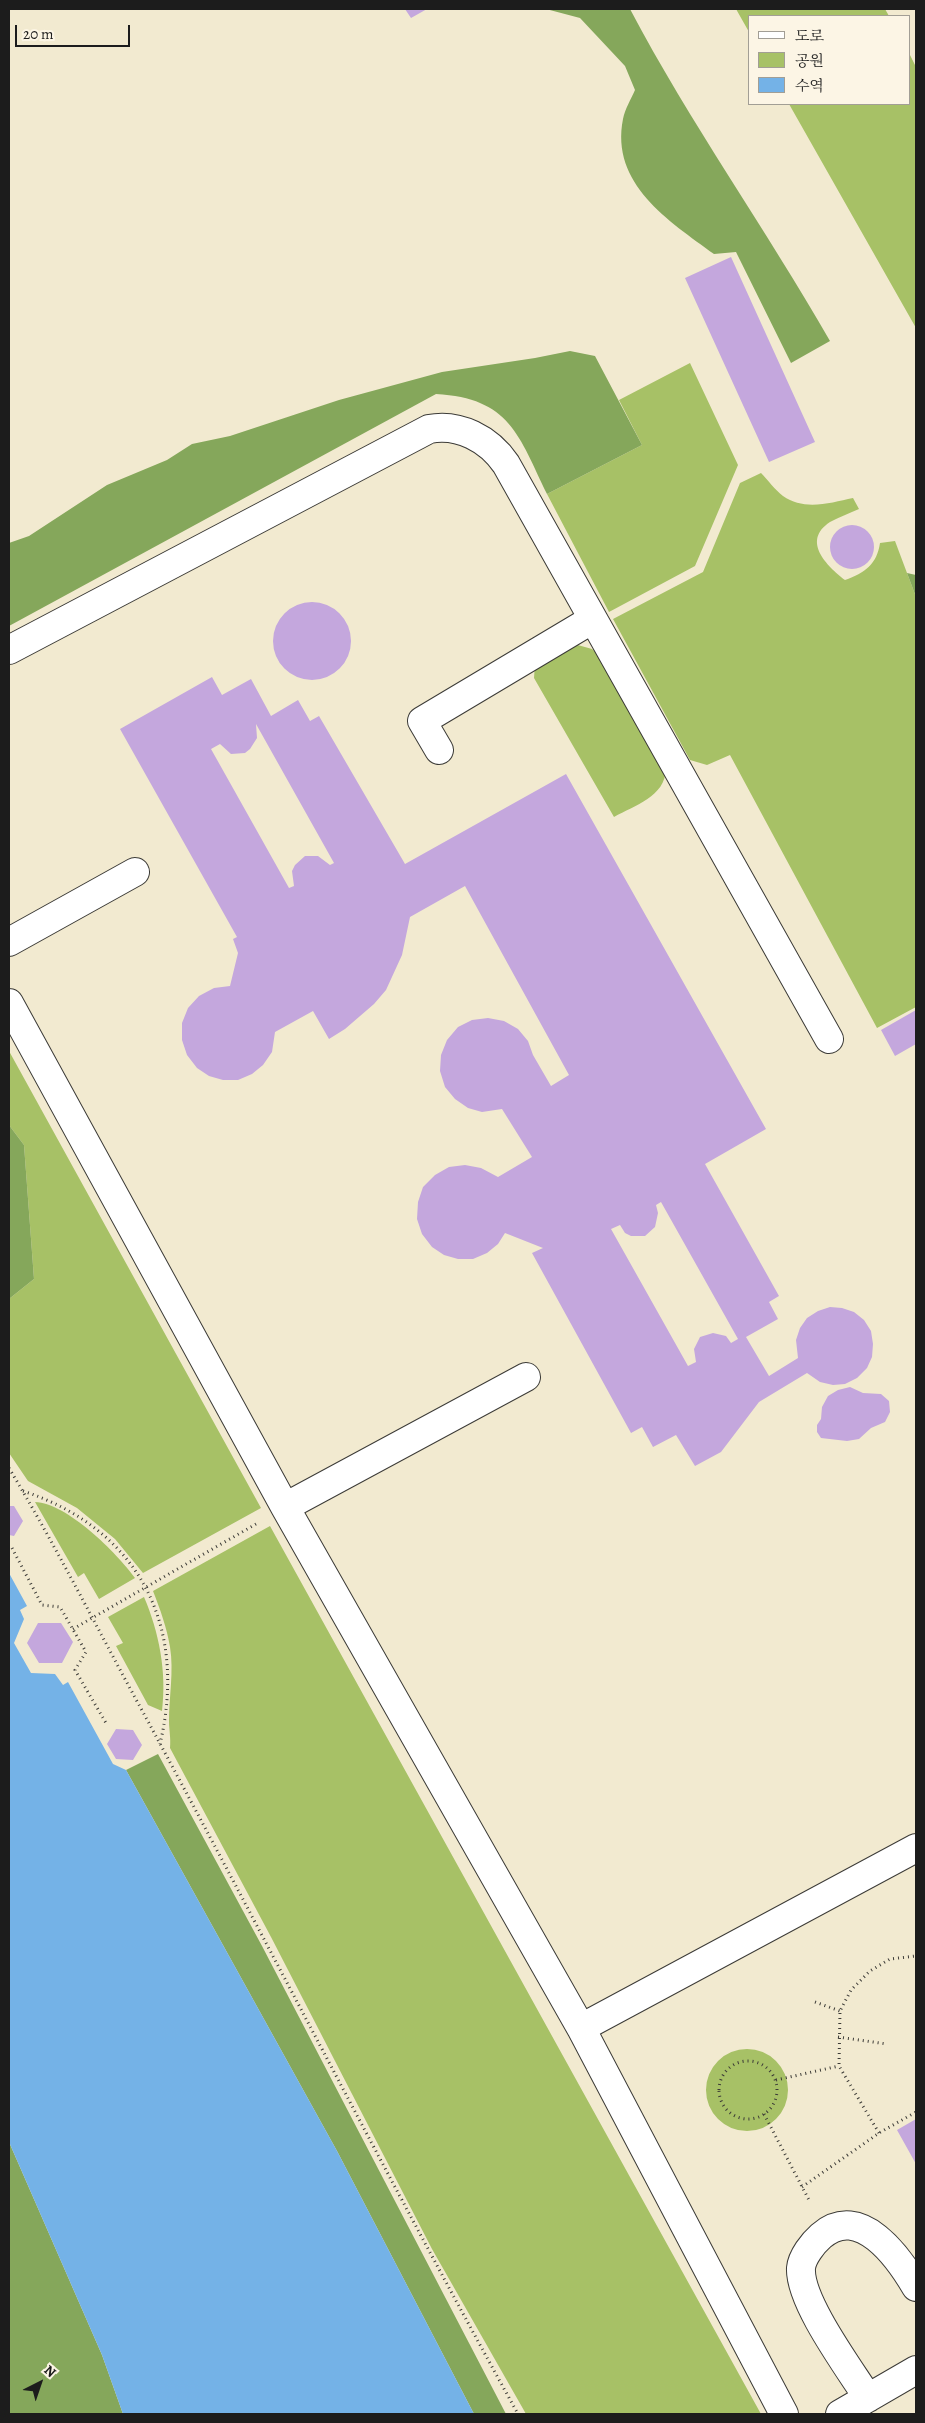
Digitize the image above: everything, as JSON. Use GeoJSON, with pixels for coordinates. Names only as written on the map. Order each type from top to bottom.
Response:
{"type":"FeatureCollection","features":[{"type":"Feature","properties":{"kind":"street"},"geometry":{"type":"LineString","coordinates":[[9,650],[429,429],[442,427],[473,435],[497,451],[829,1039]]}},
{"type":"Feature","properties":{"kind":"street"},"geometry":{"type":"LineString","coordinates":[[439,750],[422,721],[593,619]]}},
{"type":"Feature","properties":{"kind":"street"},"geometry":{"type":"LineString","coordinates":[[9,942],[135,872]]}},
{"type":"Feature","properties":{"kind":"street"},"geometry":{"type":"LineString","coordinates":[[9,1003],[285,1507],[580,2028],[784,2414]]}},
{"type":"Feature","properties":{"kind":"street"},"geometry":{"type":"LineString","coordinates":[[285,1507],[526,1377]]}},
{"type":"Feature","properties":{"kind":"street"},"geometry":{"type":"LineString","coordinates":[[580,2028],[916,1848]]}},
{"type":"Feature","properties":{"kind":"street"},"geometry":{"type":"LineString","coordinates":[[868,2398],[809,2304],[801,2267],[812,2243],[826,2231],[846,2226],[871,2232],[899,2258],[916,2287]]}},
{"type":"Feature","properties":{"kind":"street"},"geometry":{"type":"LineString","coordinates":[[840,2414],[916,2370]]}},
{"type":"Feature","properties":{"kind":"path"},"geometry":{"type":"LineString","coordinates":[[9,1468],[267,1943],[428,2253],[518,2414]]}},
{"type":"Feature","properties":{"kind":"path"},"geometry":{"type":"LineString","coordinates":[[22,1491],[46,1498],[78,1514],[112,1542],[147,1586],[166,1645],[168,1692],[165,1722],[160,1744]]}},
{"type":"Feature","properties":{"kind":"path"},"geometry":{"type":"LineString","coordinates":[[73,1629],[285,1507]]}},
{"type":"Feature","properties":{"kind":"path"},"geometry":{"type":"LineString","coordinates":[[12,1548],[42,1605],[60,1607],[86,1652],[75,1670],[106,1723]]}},
{"type":"Feature","properties":{"kind":"path"},"geometry":{"type":"LineString","coordinates":[[879,2133],[839,2066],[838,2037],[840,2012],[851,1990],[870,1971],[890,1958],[916,1956]]}},
{"type":"Feature","properties":{"kind":"path"},"geometry":{"type":"LineString","coordinates":[[815,2002],[840,2012]]}},
{"type":"Feature","properties":{"kind":"path"},"geometry":{"type":"LineString","coordinates":[[838,2037],[888,2044]]}},
{"type":"Feature","properties":{"kind":"path"},"geometry":{"type":"LineString","coordinates":[[745,2061],[758,2063],[769,2070],[776,2080],[777,2093],[773,2106],[764,2114],[752,2119],[739,2117],[728,2111],[721,2100],[719,2086],[724,2074],[733,2065],[745,2061]]}},
{"type":"Feature","properties":{"kind":"path"},"geometry":{"type":"LineString","coordinates":[[776,2080],[839,2066]]}},
{"type":"Feature","properties":{"kind":"path"},"geometry":{"type":"LineString","coordinates":[[802,2187],[879,2133],[916,2112]]}},
{"type":"Feature","properties":{"kind":"path"},"geometry":{"type":"LineString","coordinates":[[764,2114],[826,2231]]}},
{"type":"Feature","properties":{"kind":"green space"},"geometry":{"type":"Polygon","coordinates":[[[546,9],[630,9],[703,135],[830,341],[791,363],[736,252],[714,254],[662,214],[647,198],[634,182],[625,163],[621,142],[624,115],[635,90],[625,66],[580,18],[546,9]]]}},
{"type":"Feature","properties":{"kind":"green space"},"geometry":{"type":"Polygon","coordinates":[[[736,9],[885,9],[888,15],[748,15],[748,30],[736,9]]]}},
{"type":"Feature","properties":{"kind":"green space"},"geometry":{"type":"Polygon","coordinates":[[[910,55],[916,67],[916,328],[790,105],[910,105],[910,55]]]}},
{"type":"Feature","properties":{"kind":"green space"},"geometry":{"type":"Polygon","coordinates":[[[570,351],[595,356],[642,445],[547,494],[519,438],[509,424],[496,412],[481,403],[461,397],[436,394],[9,626],[9,543],[29,536],[107,485],[167,460],[192,444],[230,436],[339,400],[442,372],[570,351]]]}},
{"type":"Feature","properties":{"kind":"green space"},"geometry":{"type":"Polygon","coordinates":[[[690,363],[738,465],[695,566],[609,612],[547,494],[642,445],[619,400],[690,363]]]}},
{"type":"Feature","properties":{"kind":"green space"},"geometry":{"type":"Polygon","coordinates":[[[761,473],[774,488],[791,501],[808,505],[853,498],[859,509],[830,522],[822,529],[818,537],[817,545],[825,561],[845,580],[869,567],[876,557],[880,543],[895,541],[916,597],[916,1007],[877,1028],[730,755],[707,765],[690,760],[613,619],[703,572],[740,483],[761,473]]]}},
{"type":"Feature","properties":{"kind":"green space"},"geometry":{"type":"Polygon","coordinates":[[[907,573],[916,575],[916,597],[907,573]]]}},
{"type":"Feature","properties":{"kind":"green space"},"geometry":{"type":"Polygon","coordinates":[[[567,642],[592,649],[602,658],[666,769],[664,779],[655,793],[648,799],[614,817],[534,678],[535,664],[567,642]]]}},
{"type":"Feature","properties":{"kind":"green space"},"geometry":{"type":"Polygon","coordinates":[[[9,1051],[261,1508],[143,1573],[115,1539],[77,1508],[28,1481],[9,1453],[9,1299],[34,1279],[24,1145],[9,1125],[9,1051]]]}},
{"type":"Feature","properties":{"kind":"green space"},"geometry":{"type":"Polygon","coordinates":[[[9,1125],[24,1145],[34,1279],[9,1299],[9,1125]]]}},
{"type":"Feature","properties":{"kind":"green space"},"geometry":{"type":"Polygon","coordinates":[[[35,1502],[62,1511],[76,1520],[104,1543],[135,1578],[99,1599],[84,1573],[78,1577],[35,1502]]]}},
{"type":"Feature","properties":{"kind":"green space"},"geometry":{"type":"Polygon","coordinates":[[[270,1526],[761,2414],[526,2414],[432,2249],[271,1937],[170,1748],[171,1656],[169,1640],[153,1591],[270,1526]]]}},
{"type":"Feature","properties":{"kind":"green space"},"geometry":{"type":"Polygon","coordinates":[[[144,1597],[158,1638],[163,1682],[162,1711],[148,1705],[116,1646],[123,1643],[108,1617],[144,1597]]]}},
{"type":"Feature","properties":{"kind":"green space"},"geometry":{"type":"Polygon","coordinates":[[[158,1754],[262,1946],[506,2414],[474,2414],[337,2151],[126,1770],[158,1754]]]}},
{"type":"Feature","properties":{"kind":"green space"},"geometry":{"type":"Polygon","coordinates":[[[747,2049],[763,2052],[776,2061],[785,2074],[788,2090],[785,2106],[776,2119],[763,2128],[747,2131],[731,2128],[718,2119],[709,2106],[706,2090],[709,2074],[718,2061],[731,2052],[747,2049]]]}},
{"type":"Feature","properties":{"kind":"green space"},"geometry":{"type":"Polygon","coordinates":[[[9,2142],[102,2355],[123,2414],[9,2414],[9,2142]]]}},
{"type":"Feature","properties":{"kind":"water"},"geometry":{"type":"Polygon","coordinates":[[[9,1573],[27,1606],[20,1610],[24,1619],[14,1643],[31,1673],[55,1674],[63,1685],[68,1682],[113,1764],[126,1770],[337,2151],[474,2414],[123,2414],[102,2355],[9,2142],[9,1573]]]}},
{"type":"Feature","properties":{"kind":"building"},"geometry":{"type":"Polygon","coordinates":[[[405,9],[427,9],[411,18],[405,9]]]}},
{"type":"Feature","properties":{"kind":"building"},"geometry":{"type":"Polygon","coordinates":[[[731,257],[815,442],[769,462],[685,278],[731,257]]]}},
{"type":"Feature","properties":{"kind":"building"},"geometry":{"type":"Polygon","coordinates":[[[856,525],[868,531],[873,538],[873,556],[868,563],[861,568],[848,569],[840,566],[833,559],[830,543],[833,535],[840,528],[856,525]]]}},
{"type":"Feature","properties":{"kind":"building"},"geometry":{"type":"Polygon","coordinates":[[[312,602],[327,605],[344,619],[348,626],[351,641],[348,656],[334,673],[327,677],[312,680],[297,677],[280,663],[276,656],[273,641],[276,626],[290,609],[297,605],[312,602]]]}},
{"type":"Feature","properties":{"kind":"building"},"geometry":{"type":"Polygon","coordinates":[[[212,677],[222,695],[251,679],[271,716],[298,700],[310,721],[319,716],[405,864],[566,774],[766,1129],[705,1164],[779,1296],[769,1302],[778,1319],[746,1337],[769,1376],[798,1358],[796,1340],[800,1328],[807,1318],[818,1311],[830,1307],[842,1308],[854,1312],[864,1320],[871,1331],[872,1357],[867,1368],[857,1378],[845,1384],[833,1385],[820,1382],[807,1373],[759,1402],[721,1452],[695,1466],[676,1435],[653,1447],[642,1427],[631,1433],[532,1253],[543,1248],[505,1233],[498,1244],[487,1253],[473,1259],[458,1259],[444,1255],[432,1247],[422,1234],[417,1219],[418,1202],[423,1187],[435,1175],[449,1167],[465,1165],[481,1168],[498,1177],[532,1157],[502,1109],[482,1112],[468,1108],[455,1099],[445,1087],[440,1071],[441,1055],[447,1040],[458,1027],[472,1020],[488,1018],[504,1021],[518,1029],[528,1041],[533,1055],[551,1086],[569,1075],[465,886],[410,917],[402,955],[386,990],[374,1004],[345,1029],[329,1039],[313,1011],[275,1032],[272,1052],[263,1065],[252,1074],[238,1080],[223,1080],[209,1076],[197,1068],[187,1055],[182,1040],[182,1023],[188,1008],[199,996],[214,988],[230,986],[238,953],[233,939],[237,937],[120,729],[212,677]],[[256,724],[257,738],[245,753],[231,754],[220,744],[211,749],[289,888],[294,886],[292,871],[295,865],[305,856],[318,856],[330,865],[334,863],[256,724]],[[661,1202],[656,1205],[658,1213],[655,1227],[645,1236],[631,1236],[625,1233],[620,1225],[611,1229],[688,1366],[696,1362],[694,1349],[700,1337],[713,1333],[726,1336],[731,1343],[738,1339],[661,1202]]]}},
{"type":"Feature","properties":{"kind":"building"},"geometry":{"type":"Polygon","coordinates":[[[916,1010],[916,1044],[895,1056],[881,1030],[916,1010]]]}},
{"type":"Feature","properties":{"kind":"building"},"geometry":{"type":"Polygon","coordinates":[[[850,1387],[863,1393],[881,1394],[889,1401],[890,1412],[885,1422],[871,1428],[859,1439],[847,1441],[821,1438],[817,1432],[817,1425],[821,1419],[822,1407],[828,1396],[838,1390],[850,1387]]]}},
{"type":"Feature","properties":{"kind":"building"},"geometry":{"type":"Polygon","coordinates":[[[9,1506],[14,1506],[23,1521],[14,1536],[9,1535],[9,1506]]]}},
{"type":"Feature","properties":{"kind":"building"},"geometry":{"type":"Polygon","coordinates":[[[38,1623],[61,1623],[73,1642],[62,1663],[39,1663],[27,1643],[38,1623]]]}},
{"type":"Feature","properties":{"kind":"building"},"geometry":{"type":"Polygon","coordinates":[[[116,1729],[133,1730],[142,1745],[133,1760],[116,1759],[107,1744],[116,1729]]]}},
{"type":"Feature","properties":{"kind":"building"},"geometry":{"type":"Polygon","coordinates":[[[916,2119],[916,2164],[897,2130],[916,2119]]]}}]}
